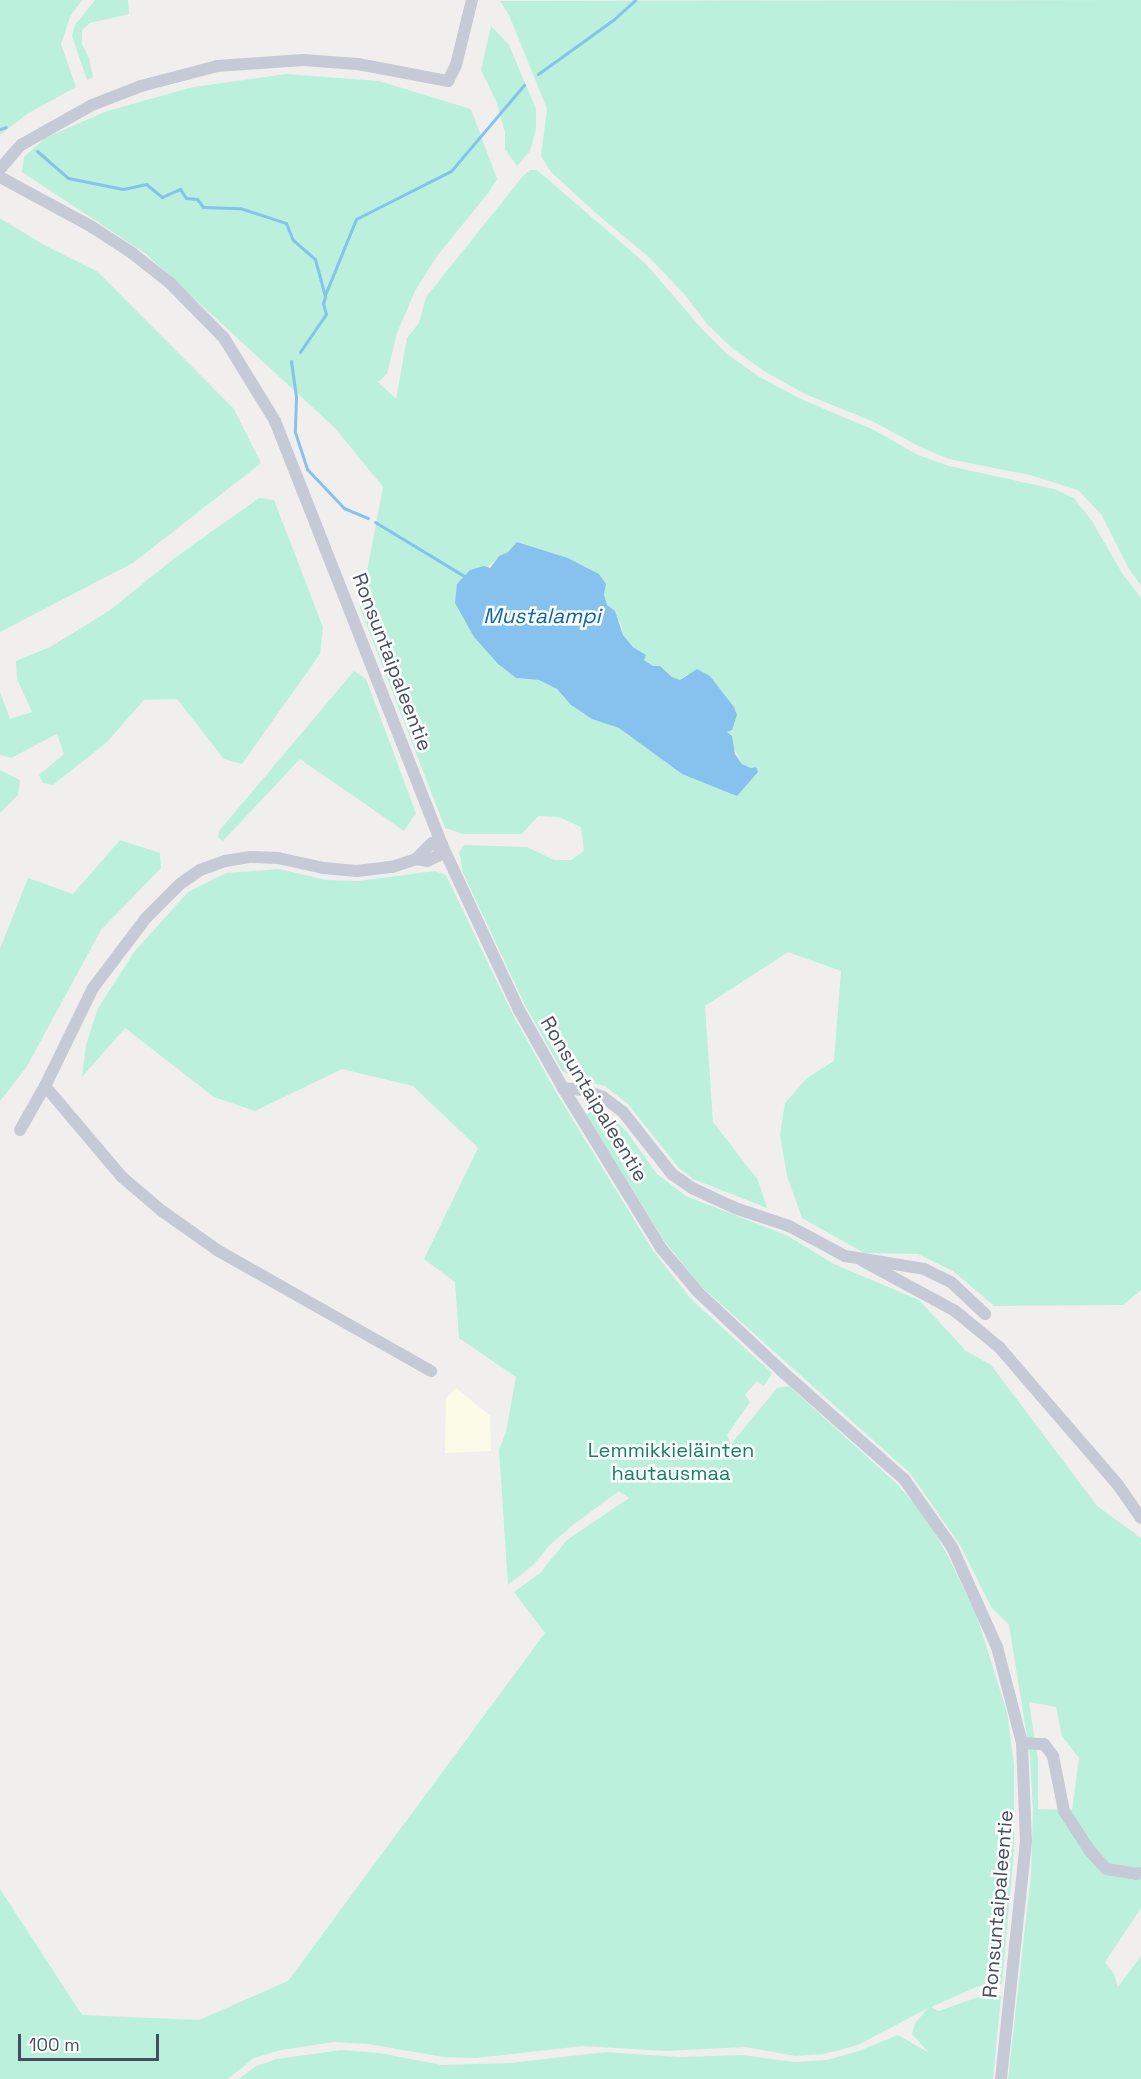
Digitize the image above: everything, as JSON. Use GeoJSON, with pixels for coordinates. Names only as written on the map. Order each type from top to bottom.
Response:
{"type":"FeatureCollection","features":[{"type":"Feature","properties":{"kind":"street"},"geometry":{"type":"LineString","coordinates":[[0,169],[21,145],[92,105],[175,75],[217,66],[303,60],[358,64],[448,81],[456,65],[472,0]]}},
{"type":"Feature","properties":{"kind":"street","name":"Ronsuntaipaleentie"},"geometry":{"type":"LineString","coordinates":[[0,177],[92,227],[132,253],[170,284],[224,338],[275,421],[442,845],[519,1010],[563,1088],[661,1248],[698,1292],[784,1373],[904,1479],[929,1511],[952,1547],[983,1610],[1007,1676],[1022,1743],[1026,1841],[1001,2079]]}},
{"type":"Feature","properties":{"kind":"street"},"geometry":{"type":"LineString","coordinates":[[20,1130],[45,1086],[93,988],[146,918],[180,884],[200,870],[225,861],[251,857],[357,871],[392,867],[416,859],[427,861],[438,856],[442,845]]}},
{"type":"Feature","properties":{"kind":"street"},"geometry":{"type":"LineString","coordinates":[[45,1086],[115,1170],[162,1210],[217,1250],[431,1371]]}},
{"type":"Feature","properties":{"kind":"street"},"geometry":{"type":"LineString","coordinates":[[563,1088],[583,1090],[603,1097],[623,1112],[672,1174],[692,1188],[735,1208],[789,1226],[845,1256],[924,1269],[951,1282],[985,1314]]}},
{"type":"Feature","properties":{"kind":"street"},"geometry":{"type":"LineString","coordinates":[[854,1256],[955,1311],[999,1347],[1118,1485],[1141,1518]]}},
{"type":"Feature","properties":{"kind":"street"},"geometry":{"type":"LineString","coordinates":[[1022,1743],[1044,1744],[1053,1756],[1064,1811],[1090,1851],[1106,1869],[1136,1875],[1141,1873]]}},
{"type":"Feature","properties":{"kind":"shaded area"},"geometry":{"type":"Polygon","coordinates":[[[456,1388],[490,1416],[491,1451],[445,1453],[446,1398],[456,1388]]]}},
{"type":"Feature","properties":{"kind":"green space"},"geometry":{"type":"Polygon","coordinates":[[[0,0],[82,0],[70,17],[61,44],[76,87],[27,114],[0,135],[0,0]]]}},
{"type":"Feature","properties":{"kind":"green space"},"geometry":{"type":"Polygon","coordinates":[[[95,0],[128,0],[129,14],[90,23],[82,30],[82,44],[89,58],[93,77],[87,80],[72,36],[75,25],[95,0]]]}},
{"type":"Feature","properties":{"kind":"green space"},"geometry":{"type":"Polygon","coordinates":[[[1141,0],[1141,586],[1128,567],[1101,514],[1078,490],[1030,475],[949,459],[920,447],[874,422],[805,394],[764,371],[732,348],[707,324],[685,295],[650,258],[551,172],[541,156],[547,109],[509,15],[500,1],[1141,0]]]}},
{"type":"Feature","properties":{"kind":"green space"},"geometry":{"type":"Polygon","coordinates":[[[491,26],[509,45],[536,109],[536,129],[530,151],[517,166],[505,149],[505,132],[496,101],[481,70],[491,26]]]}},
{"type":"Feature","properties":{"kind":"green space"},"geometry":{"type":"Polygon","coordinates":[[[286,74],[379,81],[471,109],[497,179],[437,256],[415,291],[397,333],[387,374],[378,382],[396,399],[407,338],[419,323],[426,297],[523,176],[530,170],[537,170],[646,264],[702,329],[727,354],[761,378],[803,400],[872,429],[918,455],[949,466],[1054,489],[1074,498],[1092,521],[1122,573],[1141,598],[1141,1290],[1123,1305],[994,1306],[953,1271],[918,1254],[864,1253],[802,1218],[787,1176],[780,1135],[785,1103],[807,1078],[834,1061],[841,971],[788,952],[705,1006],[713,1122],[758,1180],[767,1208],[693,1179],[679,1168],[628,1104],[605,1086],[578,1079],[562,1071],[526,1007],[463,873],[459,852],[464,845],[527,847],[554,860],[571,860],[584,851],[581,827],[559,817],[538,816],[522,834],[463,834],[445,828],[360,608],[383,487],[335,428],[146,254],[22,172],[24,157],[45,138],[107,111],[193,87],[286,74]],[[517,542],[508,552],[499,556],[455,602],[474,637],[498,664],[516,678],[539,680],[557,689],[571,705],[592,719],[619,728],[682,774],[737,795],[752,768],[742,764],[732,744],[732,736],[727,732],[732,730],[734,707],[710,676],[688,674],[680,680],[672,677],[660,666],[653,666],[644,660],[646,655],[633,647],[623,635],[621,624],[607,605],[599,574],[568,558],[517,542]]]}},
{"type":"Feature","properties":{"kind":"green space"},"geometry":{"type":"Polygon","coordinates":[[[0,218],[44,245],[98,272],[234,409],[261,463],[133,563],[0,632],[0,218]]]}},
{"type":"Feature","properties":{"kind":"green space"},"geometry":{"type":"Polygon","coordinates":[[[259,498],[274,500],[323,627],[320,654],[242,764],[224,759],[177,699],[144,700],[106,743],[53,785],[43,783],[39,775],[64,754],[57,734],[11,758],[0,755],[0,692],[10,719],[32,712],[17,679],[16,661],[50,647],[109,611],[176,557],[259,498]]]}},
{"type":"Feature","properties":{"kind":"green space"},"geometry":{"type":"Polygon","coordinates":[[[354,671],[366,679],[416,813],[404,831],[300,759],[223,841],[218,837],[219,831],[354,671]]]}},
{"type":"Feature","properties":{"kind":"green space"},"geometry":{"type":"Polygon","coordinates":[[[0,770],[20,780],[18,795],[0,813],[0,770]]]}},
{"type":"Feature","properties":{"kind":"green space"},"geometry":{"type":"Polygon","coordinates":[[[120,840],[160,853],[161,868],[101,930],[26,1068],[0,1101],[0,949],[28,878],[73,894],[120,840]]]}},
{"type":"Feature","properties":{"kind":"green space","name":"Lemmikkieläinten hautausmaa"},"geometry":{"type":"Polygon","coordinates":[[[279,869],[326,880],[358,881],[435,871],[446,875],[513,1015],[557,1094],[654,1252],[691,1299],[772,1373],[764,1386],[757,1381],[745,1395],[750,1402],[727,1435],[731,1444],[777,1388],[789,1386],[897,1484],[925,1516],[946,1552],[976,1614],[1007,1712],[1014,1764],[1014,1852],[1002,1984],[979,1986],[931,2007],[939,2011],[981,1996],[1001,1996],[993,2079],[239,2079],[256,2066],[277,2059],[341,2050],[379,2053],[442,2065],[510,2063],[606,2052],[678,2057],[742,2055],[794,2062],[827,2060],[859,2051],[898,2035],[929,2053],[912,2034],[915,2023],[928,2008],[858,2045],[824,2054],[795,2056],[745,2047],[667,2051],[582,2046],[476,2058],[443,2057],[368,2044],[334,2042],[281,2050],[254,2058],[228,2079],[0,2079],[0,1889],[82,2015],[199,2020],[288,1981],[545,1633],[514,1592],[540,1573],[567,1540],[629,1498],[619,1491],[573,1525],[550,1545],[533,1565],[508,1585],[499,1450],[506,1432],[516,1377],[459,1338],[455,1282],[424,1259],[478,1148],[413,1086],[342,1069],[255,1111],[214,1097],[125,1028],[82,1077],[86,1045],[98,1008],[135,951],[188,892],[226,873],[279,869]]]}},
{"type":"Feature","properties":{"kind":"green space"},"geometry":{"type":"Polygon","coordinates":[[[594,1106],[605,1111],[627,1132],[657,1174],[686,1196],[788,1236],[834,1264],[919,1300],[966,1351],[991,1365],[1097,1506],[1141,1538],[1141,1908],[1105,1962],[1114,1974],[1118,1987],[1141,1956],[1141,2079],[1008,2079],[1031,1875],[1033,1811],[1030,1756],[1009,1625],[991,1607],[960,1545],[910,1473],[702,1287],[665,1242],[586,1115],[594,1106]],[[1029,1702],[1038,1760],[1038,1809],[1072,1810],[1079,1758],[1062,1736],[1056,1707],[1029,1702]]]}},
{"type":"Feature","properties":{"kind":"water","name":"Mustalampi"},"geometry":{"type":"Polygon","coordinates":[[[517,542],[568,558],[599,574],[606,584],[604,594],[607,605],[615,611],[623,635],[633,647],[646,655],[644,660],[653,666],[660,666],[672,677],[680,680],[697,669],[710,676],[734,707],[737,715],[732,730],[727,732],[732,736],[735,754],[742,764],[751,768],[756,767],[758,772],[737,796],[682,774],[619,728],[592,719],[571,705],[557,689],[539,680],[516,678],[498,664],[474,637],[455,603],[457,584],[470,570],[484,566],[490,568],[499,556],[508,552],[517,542]]]}},
{"type":"Feature","properties":{"kind":"waterway"},"geometry":{"type":"LineString","coordinates":[[538,74],[613,20],[635,0]]}},
{"type":"Feature","properties":{"kind":"waterway"},"geometry":{"type":"LineString","coordinates":[[325,295],[356,219],[451,171],[524,85]]}},
{"type":"Feature","properties":{"kind":"waterway"},"geometry":{"type":"LineString","coordinates":[[0,129],[6,127]]}},
{"type":"Feature","properties":{"kind":"waterway"},"geometry":{"type":"LineString","coordinates":[[37,151],[68,178],[123,189],[146,184],[162,197],[180,189],[186,198],[197,199],[203,207],[240,208],[286,223],[293,240],[315,259],[325,297],[323,303],[326,314],[300,352]]}},
{"type":"Feature","properties":{"kind":"waterway"},"geometry":{"type":"LineString","coordinates":[[291,361],[296,398],[295,432],[307,469],[344,508],[368,518]]}},
{"type":"Feature","properties":{"kind":"waterway"},"geometry":{"type":"LineString","coordinates":[[375,522],[464,576]]}}]}
